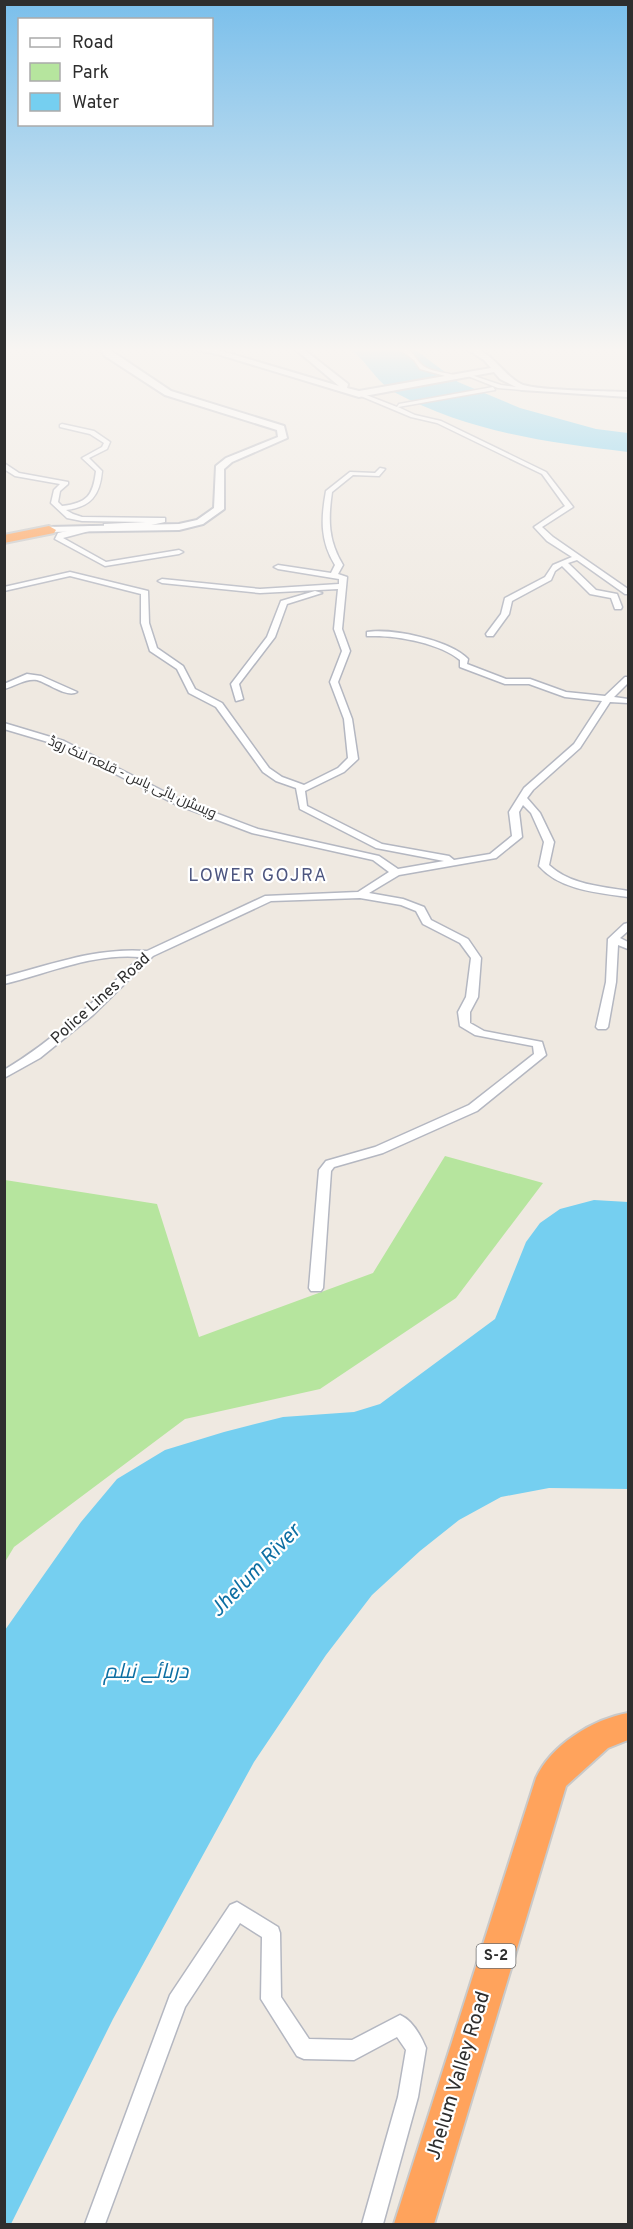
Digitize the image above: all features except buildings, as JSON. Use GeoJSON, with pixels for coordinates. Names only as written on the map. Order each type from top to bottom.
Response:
{"type":"FeatureCollection","features":[{"type":"Feature","properties":{"kind":"highway"},"geometry":{"type":"LineString","coordinates":[[4,531],[49,530]]}},
{"type":"Feature","properties":{"kind":"highway"},"geometry":{"type":"LineString","coordinates":[[4,539],[49,530]]}},
{"type":"Feature","properties":{"kind":"highway","name":"Jhelum Valley Road"},"geometry":{"type":"LineString","coordinates":[[414,2224],[552,1778],[584,1747],[617,1728],[628,1727]]}},
{"type":"Feature","properties":{"kind":"main road"},"geometry":{"type":"LineString","coordinates":[[49,530],[179,527],[200,522],[219,509],[219,468],[229,460],[249,452]]}},
{"type":"Feature","properties":{"kind":"street"},"geometry":{"type":"LineString","coordinates":[[61,508],[74,507],[89,501],[97,493],[99,471],[85,458],[97,452]]}},
{"type":"Feature","properties":{"kind":"street"},"geometry":{"type":"LineString","coordinates":[[501,452],[544,473],[569,507],[538,527],[550,539],[628,592]]}},
{"type":"Feature","properties":{"kind":"street"},"geometry":{"type":"LineString","coordinates":[[4,465],[17,475],[66,483],[55,495],[54,503],[70,516],[82,519],[162,520],[149,524],[84,529],[61,535],[59,539],[105,564],[178,552]]}},
{"type":"Feature","properties":{"kind":"street"},"geometry":{"type":"LineString","coordinates":[[334,574],[339,565],[329,551],[324,527],[329,491],[352,473],[377,475],[382,469]]}},
{"type":"Feature","properties":{"kind":"street"},"geometry":{"type":"LineString","coordinates":[[490,634],[505,614],[508,600],[549,579],[550,572],[563,562],[577,558]]}},
{"type":"Feature","properties":{"kind":"street"},"geometry":{"type":"LineString","coordinates":[[563,562],[593,592],[614,596],[618,607]]}},
{"type":"Feature","properties":{"kind":"street"},"geometry":{"type":"LineString","coordinates":[[278,567],[343,577],[338,629],[346,651],[333,682],[348,719],[352,759],[340,770],[300,790],[303,807],[379,846],[456,861]]}},
{"type":"Feature","properties":{"kind":"street"},"geometry":{"type":"LineString","coordinates":[[4,589],[70,574],[145,593],[145,623],[153,649],[180,668],[192,691],[219,705],[266,770],[279,779],[304,788]]}},
{"type":"Feature","properties":{"kind":"street"},"geometry":{"type":"LineString","coordinates":[[162,581],[260,591],[342,586]]}},
{"type":"Feature","properties":{"kind":"street"},"geometry":{"type":"LineString","coordinates":[[239,699],[235,684],[271,637],[284,603],[342,586]]}},
{"type":"Feature","properties":{"kind":"street"},"geometry":{"type":"LineString","coordinates":[[370,634],[428,642],[460,654],[464,659],[463,665],[505,681],[530,682],[565,694],[628,701]]}},
{"type":"Feature","properties":{"kind":"street"},"geometry":{"type":"LineString","coordinates":[[4,687],[27,677],[39,678],[73,692]]}},
{"type":"Feature","properties":{"kind":"street"},"geometry":{"type":"LineString","coordinates":[[360,896],[396,872],[493,856],[517,837],[514,812],[529,788],[577,746],[608,698],[628,679]]}},
{"type":"Feature","properties":{"kind":"street","name":"ویسٹرن بائی پاس - قلعہ لنک روڈ"},"geometry":{"type":"LineString","coordinates":[[4,726],[61,743],[178,802],[255,831],[376,858],[396,872]]}},
{"type":"Feature","properties":{"kind":"street"},"geometry":{"type":"LineString","coordinates":[[522,799],[532,806],[540,818],[541,828],[549,842],[544,866],[550,873],[568,882],[628,894]]}},
{"type":"Feature","properties":{"kind":"street","name":"Police Lines Road"},"geometry":{"type":"LineString","coordinates":[[4,1075],[36,1056],[89,1013],[149,954],[269,898],[360,896],[403,902],[420,909],[427,922],[464,941],[476,958],[471,997],[464,1012],[464,1024],[474,1034],[521,1038],[538,1044],[540,1055],[473,1108],[379,1150],[330,1164],[325,1170],[316,1288]]}},
{"type":"Feature","properties":{"kind":"street"},"geometry":{"type":"LineString","coordinates":[[602,1027],[610,982],[613,939],[628,926]]}},
{"type":"Feature","properties":{"kind":"street"},"geometry":{"type":"LineString","coordinates":[[613,939],[628,946]]}},
{"type":"Feature","properties":{"kind":"street"},"geometry":{"type":"LineString","coordinates":[[4,981],[108,954],[130,951],[149,954]]}},
{"type":"Feature","properties":{"kind":"street"},"geometry":{"type":"LineString","coordinates":[[95,2224],[177,2002],[237,1911],[271,1933],[272,1999],[304,2049],[354,2050],[400,2025],[416,2048],[408,2097],[373,2224]]}},
{"type":"Feature","properties":{"kind":"green space"},"geometry":{"type":"Polygon","coordinates":[[[445,1156],[543,1183],[456,1298],[320,1389],[185,1419],[14,1547],[5,1562],[5,1180],[157,1204],[199,1337],[373,1273],[445,1156]]]}},
{"type":"Feature","properties":{"kind":"water","name":"دریائے نیلم"},"geometry":{"type":"Polygon","coordinates":[[[594,1200],[628,1202],[628,1489],[549,1488],[501,1497],[459,1520],[420,1551],[372,1595],[326,1655],[254,1762],[113,2019],[11,2224],[5,2224],[5,1630],[81,1522],[117,1479],[165,1450],[224,1432],[283,1417],[354,1412],[380,1404],[495,1319],[526,1242],[540,1223],[560,1209],[594,1200]]]}},
{"type":"Feature","properties":{"kind":"district","name":"LOWER GOJRA"},"geometry":{"type":"Point","coordinates":[258,876]}},
{"type":"Feature","properties":{"kind":"water label","name":"Jhelum River"},"geometry":{"type":"Point","coordinates":[256,1571]}}]}
